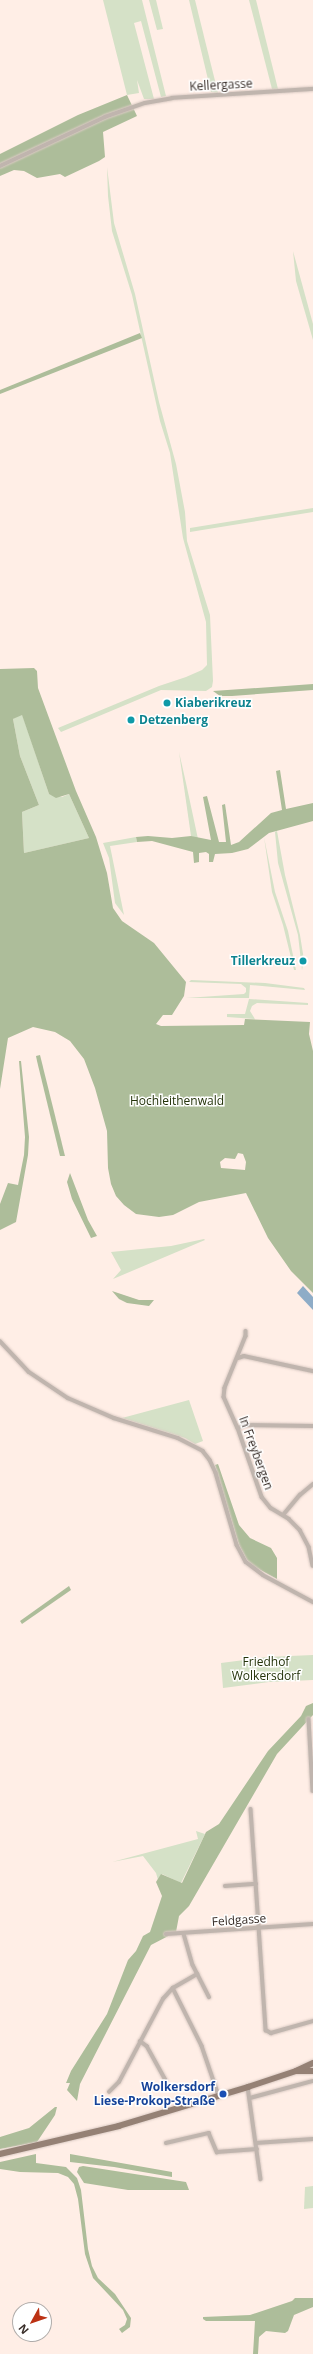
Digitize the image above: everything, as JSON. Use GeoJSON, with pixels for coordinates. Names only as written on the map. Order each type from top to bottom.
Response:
{"type":"FeatureCollection","features":[{"type":"Feature","properties":{"kind":"main road"},"geometry":{"type":"LineString","coordinates":[[0,2154],[119,2126],[248,2087],[296,2071],[313,2063]]}},
{"type":"Feature","properties":{"kind":"main road"},"geometry":{"type":"LineString","coordinates":[[296,2071],[313,2071]]}},
{"type":"Feature","properties":{"kind":"street","name":"Kellergasse"},"geometry":{"type":"LineString","coordinates":[[0,166],[105,117],[132,107],[172,98],[313,89]]}},
{"type":"Feature","properties":{"kind":"street","name":"In Freybergen"},"geometry":{"type":"LineString","coordinates":[[246,1331],[246,1336],[224,1394],[238,1428],[262,1497],[271,1508],[283,1515],[295,1525],[305,1538],[313,1566]]}},
{"type":"Feature","properties":{"kind":"street"},"geometry":{"type":"LineString","coordinates":[[0,1341],[29,1372],[68,1398],[114,1418],[178,1438],[203,1451],[210,1460],[216,1473],[237,1545],[246,1562],[263,1575],[313,1602]]}},
{"type":"Feature","properties":{"kind":"street"},"geometry":{"type":"LineString","coordinates":[[238,1358],[244,1356],[313,1371]]}},
{"type":"Feature","properties":{"kind":"street"},"geometry":{"type":"LineString","coordinates":[[238,1428],[245,1425],[313,1426]]}},
{"type":"Feature","properties":{"kind":"street"},"geometry":{"type":"LineString","coordinates":[[283,1515],[313,1484]]}},
{"type":"Feature","properties":{"kind":"street"},"geometry":{"type":"LineString","coordinates":[[309,1719],[313,1791]]}},
{"type":"Feature","properties":{"kind":"street"},"geometry":{"type":"LineString","coordinates":[[250,1809],[266,2030],[271,2033],[313,2021]]}},
{"type":"Feature","properties":{"kind":"street"},"geometry":{"type":"LineString","coordinates":[[225,1886],[256,1884]]}},
{"type":"Feature","properties":{"kind":"street","name":"Feldgasse"},"geometry":{"type":"LineString","coordinates":[[166,1934],[184,1934],[313,1924]]}},
{"type":"Feature","properties":{"kind":"street"},"geometry":{"type":"LineString","coordinates":[[184,1934],[197,1974],[209,1998]]}},
{"type":"Feature","properties":{"kind":"street"},"geometry":{"type":"LineString","coordinates":[[109,2092],[118,2082],[163,1998],[173,1988],[197,1974]]}},
{"type":"Feature","properties":{"kind":"street"},"geometry":{"type":"LineString","coordinates":[[173,1988],[202,2046],[219,2096]]}},
{"type":"Feature","properties":{"kind":"street"},"geometry":{"type":"LineString","coordinates":[[140,2041],[147,2046],[166,2080]]}},
{"type":"Feature","properties":{"kind":"street"},"geometry":{"type":"LineString","coordinates":[[250,2098],[313,2081]]}},
{"type":"Feature","properties":{"kind":"street"},"geometry":{"type":"LineString","coordinates":[[248,2087],[261,2178]]}},
{"type":"Feature","properties":{"kind":"street"},"geometry":{"type":"LineString","coordinates":[[166,2143],[210,2133],[217,2152],[257,2149]]}},
{"type":"Feature","properties":{"kind":"street"},"geometry":{"type":"LineString","coordinates":[[256,2143],[313,2139]]}},
{"type":"Feature","properties":{"kind":"green space"},"geometry":{"type":"Polygon","coordinates":[[[103,0],[142,0],[166,96],[161,97],[141,21],[134,23],[154,99],[144,99],[137,80],[139,93],[127,95],[103,0]]]}},
{"type":"Feature","properties":{"kind":"green space"},"geometry":{"type":"Polygon","coordinates":[[[149,0],[156,0],[163,29],[157,30],[149,0]]]}},
{"type":"Feature","properties":{"kind":"green space"},"geometry":{"type":"Polygon","coordinates":[[[189,0],[195,0],[218,93],[211,92],[189,0]]]}},
{"type":"Feature","properties":{"kind":"green space"},"geometry":{"type":"Polygon","coordinates":[[[249,0],[256,0],[278,89],[272,89],[249,0]]]}},
{"type":"Feature","properties":{"kind":"green space"},"geometry":{"type":"Polygon","coordinates":[[[127,95],[137,116],[103,132],[105,157],[99,161],[65,177],[60,174],[37,178],[24,171],[14,170],[0,176],[0,154],[78,115],[127,95]]]}},
{"type":"Feature","properties":{"kind":"green space"},"geometry":{"type":"Polygon","coordinates":[[[107,167],[114,223],[135,294],[159,402],[176,464],[185,512],[187,541],[210,615],[213,681],[212,687],[206,691],[161,690],[61,732],[58,728],[159,686],[186,677],[202,670],[207,665],[206,622],[183,538],[170,453],[160,421],[132,295],[112,231],[108,196],[107,167]]]}},
{"type":"Feature","properties":{"kind":"green space"},"geometry":{"type":"Polygon","coordinates":[[[293,251],[313,324],[313,340],[296,281],[293,251]]]}},
{"type":"Feature","properties":{"kind":"green space"},"geometry":{"type":"Polygon","coordinates":[[[140,333],[142,338],[0,394],[0,390],[140,333]]]}},
{"type":"Feature","properties":{"kind":"green space"},"geometry":{"type":"Polygon","coordinates":[[[313,508],[313,512],[190,532],[190,528],[313,508]]]}},
{"type":"Feature","properties":{"kind":"green space","name":"Hochleithenwald"},"geometry":{"type":"Polygon","coordinates":[[[34,668],[37,671],[38,688],[76,791],[96,837],[107,873],[113,908],[122,921],[154,943],[186,982],[184,996],[172,1015],[163,1015],[156,1024],[161,1026],[244,1025],[245,1019],[310,1022],[309,1034],[313,1051],[313,1293],[291,1271],[268,1238],[246,1193],[199,1202],[173,1215],[159,1217],[136,1214],[124,1205],[116,1196],[111,1184],[108,1168],[107,1131],[95,1088],[84,1059],[70,1041],[55,1032],[33,1027],[8,1038],[0,1089],[0,669],[34,668]],[[22,715],[13,719],[20,756],[39,805],[22,812],[24,853],[89,838],[69,794],[56,798],[49,794],[22,715]],[[238,1153],[235,1159],[225,1158],[220,1162],[221,1168],[245,1170],[246,1162],[243,1154],[238,1153]]]}},
{"type":"Feature","properties":{"kind":"green space"},"geometry":{"type":"Polygon","coordinates":[[[313,684],[313,690],[232,696],[220,696],[213,691],[313,684]]]}},
{"type":"Feature","properties":{"kind":"green space"},"geometry":{"type":"Polygon","coordinates":[[[22,714],[49,794],[62,797],[69,794],[89,838],[24,853],[22,812],[39,805],[20,756],[13,719],[22,714]]]}},
{"type":"Feature","properties":{"kind":"green space"},"geometry":{"type":"Polygon","coordinates":[[[179,752],[186,783],[198,839],[191,836],[179,752]]]}},
{"type":"Feature","properties":{"kind":"green space"},"geometry":{"type":"Polygon","coordinates":[[[280,770],[286,809],[313,803],[313,821],[269,833],[248,849],[232,853],[215,854],[213,862],[209,862],[209,854],[206,852],[199,853],[199,862],[194,863],[193,852],[152,841],[137,842],[136,837],[148,836],[172,838],[191,836],[211,840],[203,797],[207,796],[219,842],[226,842],[222,805],[225,804],[231,845],[239,842],[271,813],[282,810],[276,771],[280,770]]]}},
{"type":"Feature","properties":{"kind":"green space"},"geometry":{"type":"Polygon","coordinates":[[[277,831],[285,875],[300,935],[304,960],[302,970],[298,935],[278,863],[275,832],[277,831]]]}},
{"type":"Feature","properties":{"kind":"green space"},"geometry":{"type":"Polygon","coordinates":[[[136,837],[137,842],[110,846],[124,915],[115,903],[109,858],[103,843],[136,837]]]}},
{"type":"Feature","properties":{"kind":"green space"},"geometry":{"type":"Polygon","coordinates":[[[264,837],[275,892],[288,931],[296,970],[294,970],[283,925],[272,892],[264,837]]]}},
{"type":"Feature","properties":{"kind":"green space"},"geometry":{"type":"Polygon","coordinates":[[[191,980],[265,983],[304,988],[305,990],[250,985],[249,998],[186,998],[244,994],[246,992],[246,988],[241,984],[189,982],[191,980]]]}},
{"type":"Feature","properties":{"kind":"green space"},"geometry":{"type":"Polygon","coordinates":[[[249,999],[308,1003],[308,1005],[257,1003],[252,1006],[250,1011],[255,1019],[227,1017],[227,1014],[245,1014],[249,999]]]}},
{"type":"Feature","properties":{"kind":"green space"},"geometry":{"type":"Polygon","coordinates":[[[40,1055],[65,1156],[60,1156],[36,1056],[40,1055]]]}},
{"type":"Feature","properties":{"kind":"green space"},"geometry":{"type":"Polygon","coordinates":[[[19,1061],[21,1061],[29,1137],[28,1155],[16,1222],[0,1230],[0,1204],[8,1183],[18,1185],[24,1155],[25,1137],[19,1061]]]}},
{"type":"Feature","properties":{"kind":"green space"},"geometry":{"type":"Polygon","coordinates":[[[70,1173],[88,1220],[97,1236],[91,1238],[72,1199],[67,1182],[70,1173]]]}},
{"type":"Feature","properties":{"kind":"green space"},"geometry":{"type":"Polygon","coordinates":[[[205,1240],[113,1279],[121,1270],[111,1252],[171,1246],[205,1240]]]}},
{"type":"Feature","properties":{"kind":"green space"},"geometry":{"type":"Polygon","coordinates":[[[112,1291],[139,1300],[154,1300],[149,1306],[127,1303],[119,1299],[112,1291]]]}},
{"type":"Feature","properties":{"kind":"green space"},"geometry":{"type":"Polygon","coordinates":[[[189,1400],[203,1441],[195,1444],[185,1438],[122,1418],[189,1400]]]}},
{"type":"Feature","properties":{"kind":"green space"},"geometry":{"type":"Polygon","coordinates":[[[218,1464],[239,1525],[250,1538],[271,1548],[277,1558],[277,1579],[255,1567],[247,1560],[239,1545],[215,1465],[218,1464]]]}},
{"type":"Feature","properties":{"kind":"green space"},"geometry":{"type":"Polygon","coordinates":[[[69,1586],[71,1590],[22,1624],[20,1621],[69,1586]]]}},
{"type":"Feature","properties":{"kind":"green space","name":"Friedhof Wolkersdorf"},"geometry":{"type":"Polygon","coordinates":[[[313,1655],[313,1680],[269,1682],[223,1688],[221,1663],[267,1657],[313,1655]]]}},
{"type":"Feature","properties":{"kind":"green space"},"geometry":{"type":"Polygon","coordinates":[[[313,1703],[313,1715],[277,1754],[189,1906],[179,1916],[176,1932],[151,1945],[80,2084],[77,2101],[67,2090],[70,2083],[66,2083],[71,2071],[107,2014],[128,1960],[136,1951],[143,1936],[150,1932],[162,1896],[156,1882],[161,1874],[182,1883],[206,1832],[219,1824],[268,1751],[301,1716],[306,1706],[313,1703]]]}},
{"type":"Feature","properties":{"kind":"green space"},"geometry":{"type":"Polygon","coordinates":[[[196,1831],[205,1834],[181,1883],[162,1874],[158,1880],[156,1873],[143,1856],[112,1862],[198,1839],[196,1831]]]}},
{"type":"Feature","properties":{"kind":"green space"},"geometry":{"type":"Polygon","coordinates":[[[57,2107],[55,2115],[37,2142],[0,2149],[0,2137],[29,2128],[57,2107]]]}},
{"type":"Feature","properties":{"kind":"green space"},"geometry":{"type":"Polygon","coordinates":[[[36,2154],[36,2163],[66,2167],[77,2178],[81,2190],[88,2249],[92,2266],[98,2278],[115,2294],[131,2318],[130,2327],[122,2333],[119,2329],[125,2325],[127,2319],[123,2310],[93,2278],[85,2254],[78,2199],[74,2184],[68,2177],[58,2173],[20,2172],[0,2169],[0,2162],[36,2154]]]}},
{"type":"Feature","properties":{"kind":"green space"},"geometry":{"type":"Polygon","coordinates":[[[70,2154],[172,2172],[172,2177],[114,2167],[70,2162],[70,2154]]]}},
{"type":"Feature","properties":{"kind":"green space"},"geometry":{"type":"Polygon","coordinates":[[[83,2166],[186,2182],[189,2190],[128,2190],[84,2183],[77,2172],[79,2167],[83,2166]]]}},
{"type":"Feature","properties":{"kind":"green space"},"geometry":{"type":"Polygon","coordinates":[[[313,2186],[313,2208],[304,2209],[305,2187],[313,2186]]]}},
{"type":"Feature","properties":{"kind":"green space"},"geometry":{"type":"Polygon","coordinates":[[[295,2298],[313,2298],[313,2307],[294,2315],[288,2331],[285,2333],[266,2331],[259,2337],[258,2354],[253,2354],[255,2321],[206,2321],[203,2319],[203,2317],[250,2315],[292,2301],[295,2298]]]}},
{"type":"Feature","properties":{"kind":"water"},"geometry":{"type":"Polygon","coordinates":[[[303,1286],[313,1297],[313,1310],[297,1293],[303,1286]]]}},
{"type":"Feature","properties":{"kind":"place","name":"Kiaberikreuz"},"geometry":{"type":"Point","coordinates":[167,703]}},
{"type":"Feature","properties":{"kind":"place","name":"Detzenberg"},"geometry":{"type":"Point","coordinates":[131,720]}},
{"type":"Feature","properties":{"kind":"place","name":"Tillerkreuz"},"geometry":{"type":"Point","coordinates":[303,961]}},
{"type":"Feature","properties":{"kind":"place","name":"Wolkersdorf Liese-Prokop-Straße"},"geometry":{"type":"Point","coordinates":[223,2094]}}]}
